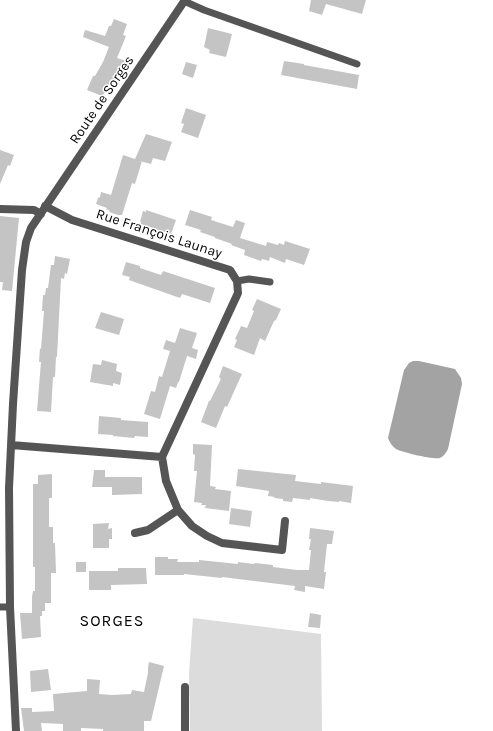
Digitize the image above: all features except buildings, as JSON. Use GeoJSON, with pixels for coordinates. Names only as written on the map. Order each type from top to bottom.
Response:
{"type":"FeatureCollection","features":[{"type":"Feature","properties":{"kind":"street","name":"Route de Sorges"},"geometry":{"type":"LineString","coordinates":[[16,731],[10,607],[9,488],[22,270],[26,242],[31,228],[45,206],[184,0]]}},
{"type":"Feature","properties":{"kind":"street","name":"Rue François Launay"},"geometry":{"type":"LineString","coordinates":[[45,206],[72,220],[230,270],[237,281]]}},
{"type":"Feature","properties":{"kind":"street"},"geometry":{"type":"LineString","coordinates":[[0,209],[34,210],[41,214]]}},
{"type":"Feature","properties":{"kind":"street"},"geometry":{"type":"LineString","coordinates":[[237,281],[238,293],[162,457],[166,482],[178,510],[192,526],[207,536],[222,543],[282,550],[285,521]]}},
{"type":"Feature","properties":{"kind":"street"},"geometry":{"type":"LineString","coordinates":[[11,445],[162,457]]}},
{"type":"Feature","properties":{"kind":"street"},"geometry":{"type":"LineString","coordinates":[[134,533],[148,530],[178,510]]}},
{"type":"Feature","properties":{"kind":"street"},"geometry":{"type":"LineString","coordinates":[[185,687],[185,731]]}},
{"type":"Feature","properties":{"kind":"lane"},"geometry":{"type":"LineString","coordinates":[[184,0],[204,10],[357,64]]}},
{"type":"Feature","properties":{"kind":"lane"},"geometry":{"type":"LineString","coordinates":[[237,281],[249,279],[270,282]]}},
{"type":"Feature","properties":{"kind":"lane"},"geometry":{"type":"LineString","coordinates":[[0,607],[10,607]]}},
{"type":"Feature","properties":{"kind":"shaded area"},"geometry":{"type":"Polygon","coordinates":[[[413,361],[455,369],[461,378],[462,384],[448,449],[440,458],[425,457],[396,449],[392,446],[388,438],[404,370],[409,363],[413,361]]]}},
{"type":"Feature","properties":{"kind":"shaded area"},"geometry":{"type":"Polygon","coordinates":[[[193,618],[321,634],[322,731],[190,731],[189,673],[193,618]]]}},
{"type":"Feature","properties":{"kind":"district","name":"SORGES"},"geometry":{"type":"Point","coordinates":[112,621]}}]}
